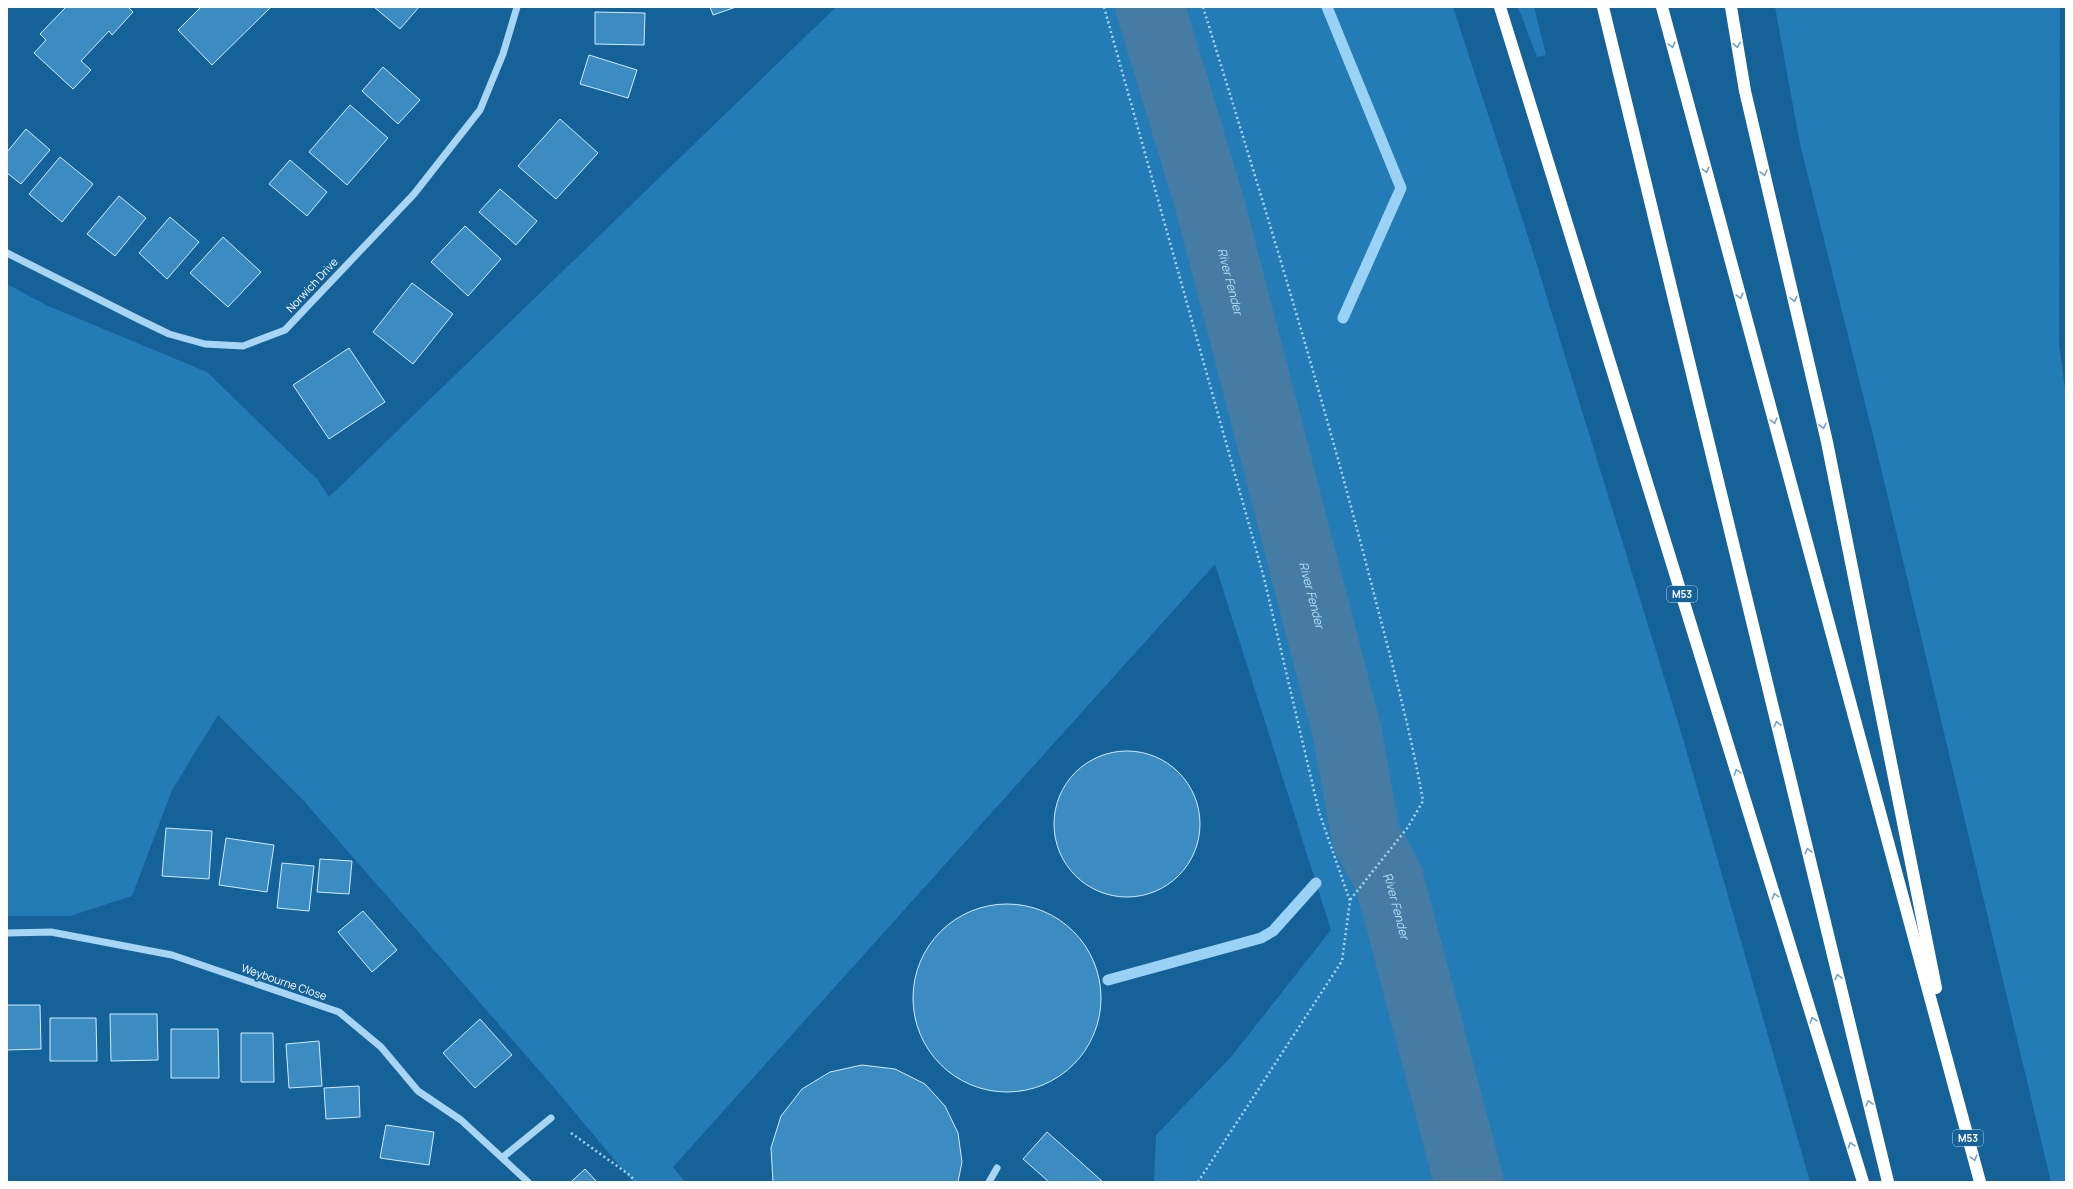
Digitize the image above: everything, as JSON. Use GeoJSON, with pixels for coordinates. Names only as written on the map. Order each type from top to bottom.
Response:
{"type":"FeatureCollection","features":[{"type":"Feature","properties":{"kind":"highway","name":"M53"},"geometry":{"type":"LineString","coordinates":[[1500,7],[1863,1182]]}},
{"type":"Feature","properties":{"kind":"highway"},"geometry":{"type":"LineString","coordinates":[[1603,7],[1888,1182]]}},
{"type":"Feature","properties":{"kind":"highway","name":"M53"},"geometry":{"type":"LineString","coordinates":[[1662,7],[1980,1182]]}},
{"type":"Feature","properties":{"kind":"highway","name":"M53"},"geometry":{"type":"LineString","coordinates":[[1731,7],[1745,91],[1827,442],[1957,1093]]}},
{"type":"Feature","properties":{"kind":"street","name":"Norwich Drive"},"geometry":{"type":"LineString","coordinates":[[7,253],[169,334],[205,344],[243,346],[285,330],[414,194],[480,110],[503,54],[517,7]]}},
{"type":"Feature","properties":{"kind":"street","name":"Weybourne Close"},"geometry":{"type":"LineString","coordinates":[[7,933],[51,932],[172,956],[339,1012],[381,1047],[418,1091],[461,1120],[503,1157],[528,1182]]}},
{"type":"Feature","properties":{"kind":"street"},"geometry":{"type":"LineString","coordinates":[[503,1157],[550,1118]]}},
{"type":"Feature","properties":{"kind":"street"},"geometry":{"type":"LineString","coordinates":[[989,1182],[997,1168]]}},
{"type":"Feature","properties":{"kind":"path"},"geometry":{"type":"LineString","coordinates":[[1104,7],[1264,578],[1320,812],[1350,901]]}},
{"type":"Feature","properties":{"kind":"path"},"geometry":{"type":"LineString","coordinates":[[1198,1182],[1342,961],[1350,901],[1408,827],[1423,801],[1406,719],[1348,496],[1257,181],[1203,7]]}},
{"type":"Feature","properties":{"kind":"path"},"geometry":{"type":"LineString","coordinates":[[550,1118],[631,1176],[635,1182]]}},
{"type":"Feature","properties":{"kind":"shaded area"},"geometry":{"type":"Polygon","coordinates":[[[836,7],[1453,7],[1532,249],[1681,732],[1810,1182],[1154,1182],[1156,1135],[1231,1057],[1331,930],[1215,564],[673,1167],[685,1182],[633,1182],[557,1091],[304,801],[218,715],[172,790],[132,896],[70,916],[7,916],[7,284],[48,306],[207,372],[318,480],[329,497],[836,7]]]}},
{"type":"Feature","properties":{"kind":"shaded area"},"geometry":{"type":"Polygon","coordinates":[[[1518,7],[1534,7],[1546,55],[1537,57],[1518,7]]]}},
{"type":"Feature","properties":{"kind":"shaded area"},"geometry":{"type":"Polygon","coordinates":[[[1775,7],[2060,7],[2059,344],[2066,396],[2066,1182],[2051,1182],[1875,443],[1800,144],[1775,7]]]}},
{"type":"Feature","properties":{"kind":"building"},"geometry":{"type":"Polygon","coordinates":[[[66,7],[128,7],[133,12],[112,35],[109,31],[81,61],[91,70],[73,89],[34,53],[46,40],[40,34],[66,7]]]}},
{"type":"Feature","properties":{"kind":"building"},"geometry":{"type":"Polygon","coordinates":[[[201,7],[271,7],[212,65],[178,30],[201,7]]]}},
{"type":"Feature","properties":{"kind":"building"},"geometry":{"type":"Polygon","coordinates":[[[374,7],[419,7],[400,29],[374,7]]]}},
{"type":"Feature","properties":{"kind":"building"},"geometry":{"type":"Polygon","coordinates":[[[710,7],[736,7],[713,15],[710,7]]]}},
{"type":"Feature","properties":{"kind":"building"},"geometry":{"type":"Polygon","coordinates":[[[595,12],[645,13],[644,45],[595,44],[595,12]]]}},
{"type":"Feature","properties":{"kind":"building"},"geometry":{"type":"Polygon","coordinates":[[[589,55],[637,70],[628,98],[580,84],[589,55]]]}},
{"type":"Feature","properties":{"kind":"building"},"geometry":{"type":"Polygon","coordinates":[[[383,67],[420,100],[398,124],[362,91],[383,67]]]}},
{"type":"Feature","properties":{"kind":"building"},"geometry":{"type":"Polygon","coordinates":[[[350,105],[388,138],[347,185],[309,152],[350,105]]]}},
{"type":"Feature","properties":{"kind":"building"},"geometry":{"type":"Polygon","coordinates":[[[560,119],[598,153],[556,199],[518,166],[560,119]]]}},
{"type":"Feature","properties":{"kind":"building"},"geometry":{"type":"Polygon","coordinates":[[[26,129],[50,150],[21,184],[7,173],[7,152],[26,129]]]}},
{"type":"Feature","properties":{"kind":"building"},"geometry":{"type":"Polygon","coordinates":[[[60,157],[93,184],[62,222],[29,194],[60,157]]]}},
{"type":"Feature","properties":{"kind":"building"},"geometry":{"type":"Polygon","coordinates":[[[290,160],[327,192],[307,216],[269,184],[290,160]]]}},
{"type":"Feature","properties":{"kind":"building"},"geometry":{"type":"Polygon","coordinates":[[[500,189],[537,221],[516,245],[479,212],[500,189]]]}},
{"type":"Feature","properties":{"kind":"building"},"geometry":{"type":"Polygon","coordinates":[[[119,196],[146,218],[115,256],[87,234],[119,196]]]}},
{"type":"Feature","properties":{"kind":"building"},"geometry":{"type":"Polygon","coordinates":[[[170,217],[199,242],[167,279],[139,253],[170,217]]]}},
{"type":"Feature","properties":{"kind":"building"},"geometry":{"type":"Polygon","coordinates":[[[465,226],[501,259],[468,296],[431,262],[465,226]]]}},
{"type":"Feature","properties":{"kind":"building"},"geometry":{"type":"Polygon","coordinates":[[[223,237],[261,272],[228,307],[190,273],[223,237]]]}},
{"type":"Feature","properties":{"kind":"building"},"geometry":{"type":"Polygon","coordinates":[[[412,283],[453,314],[413,364],[373,332],[412,283]]]}},
{"type":"Feature","properties":{"kind":"building"},"geometry":{"type":"Polygon","coordinates":[[[349,348],[385,402],[329,439],[293,385],[349,348]]]}},
{"type":"Feature","properties":{"kind":"building"},"geometry":{"type":"Polygon","coordinates":[[[1120,751],[1134,751],[1155,756],[1168,763],[1179,772],[1188,783],[1195,796],[1199,810],[1199,838],[1195,852],[1188,865],[1179,876],[1168,885],[1155,892],[1134,897],[1120,897],[1099,892],[1086,885],[1070,870],[1059,852],[1054,831],[1054,817],[1059,796],[1066,783],[1081,767],[1099,756],[1120,751]]]}},
{"type":"Feature","properties":{"kind":"building"},"geometry":{"type":"Polygon","coordinates":[[[166,828],[212,831],[209,879],[162,876],[166,828]]]}},
{"type":"Feature","properties":{"kind":"building"},"geometry":{"type":"Polygon","coordinates":[[[226,838],[274,845],[267,892],[219,885],[226,838]]]}},
{"type":"Feature","properties":{"kind":"building"},"geometry":{"type":"Polygon","coordinates":[[[320,859],[352,861],[349,894],[317,892],[320,859]]]}},
{"type":"Feature","properties":{"kind":"building"},"geometry":{"type":"Polygon","coordinates":[[[282,863],[314,866],[309,911],[277,908],[282,863]]]}},
{"type":"Feature","properties":{"kind":"building"},"geometry":{"type":"Polygon","coordinates":[[[1016,904],[1025,905],[1052,915],[1074,931],[1086,946],[1094,962],[1100,980],[1100,1016],[1094,1034],[1086,1050],[1074,1065],[1059,1077],[1043,1085],[1025,1091],[998,1092],[989,1091],[962,1081],[947,1071],[934,1058],[924,1043],[914,1016],[913,989],[914,980],[924,953],[934,938],[947,925],[962,915],[989,905],[1016,904]]]}},
{"type":"Feature","properties":{"kind":"building"},"geometry":{"type":"Polygon","coordinates":[[[363,911],[397,950],[372,972],[338,932],[363,911]]]}},
{"type":"Feature","properties":{"kind":"building"},"geometry":{"type":"Polygon","coordinates":[[[7,1005],[40,1005],[41,1049],[7,1050],[7,1005]]]}},
{"type":"Feature","properties":{"kind":"building"},"geometry":{"type":"Polygon","coordinates":[[[110,1014],[157,1014],[158,1060],[111,1061],[110,1014]]]}},
{"type":"Feature","properties":{"kind":"building"},"geometry":{"type":"Polygon","coordinates":[[[50,1018],[96,1018],[97,1061],[50,1061],[50,1018]]]}},
{"type":"Feature","properties":{"kind":"building"},"geometry":{"type":"Polygon","coordinates":[[[480,1019],[512,1055],[475,1088],[443,1053],[480,1019]]]}},
{"type":"Feature","properties":{"kind":"building"},"geometry":{"type":"Polygon","coordinates":[[[171,1029],[218,1029],[219,1078],[171,1078],[171,1029]]]}},
{"type":"Feature","properties":{"kind":"building"},"geometry":{"type":"Polygon","coordinates":[[[241,1033],[273,1033],[274,1082],[241,1082],[241,1033]]]}},
{"type":"Feature","properties":{"kind":"building"},"geometry":{"type":"Polygon","coordinates":[[[319,1041],[322,1086],[289,1088],[286,1044],[319,1041]]]}},
{"type":"Feature","properties":{"kind":"building"},"geometry":{"type":"Polygon","coordinates":[[[862,1065],[895,1069],[925,1084],[945,1106],[958,1133],[962,1162],[958,1182],[773,1182],[771,1148],[781,1116],[802,1089],[830,1072],[862,1065]]]}},
{"type":"Feature","properties":{"kind":"building"},"geometry":{"type":"Polygon","coordinates":[[[359,1086],[360,1117],[326,1119],[324,1088],[359,1086]]]}},
{"type":"Feature","properties":{"kind":"building"},"geometry":{"type":"Polygon","coordinates":[[[386,1125],[434,1132],[429,1165],[380,1158],[386,1125]]]}},
{"type":"Feature","properties":{"kind":"building"},"geometry":{"type":"Polygon","coordinates":[[[1047,1132],[1103,1182],[1049,1182],[1023,1159],[1047,1132]]]}},
{"type":"Feature","properties":{"kind":"building"},"geometry":{"type":"Polygon","coordinates":[[[585,1169],[597,1182],[571,1182],[585,1169]]]}},
{"type":"Feature","properties":{"kind":"waterway","name":"River Fender"},"geometry":{"type":"LineString","coordinates":[[1150,7],[1209,201],[1347,732],[1366,837],[1389,879],[1469,1182]]}},
{"type":"Feature","properties":{"kind":"waterway"},"geometry":{"type":"LineString","coordinates":[[1327,7],[1401,188],[1343,318]]}},
{"type":"Feature","properties":{"kind":"waterway"},"geometry":{"type":"LineString","coordinates":[[1342,853],[1366,837]]}},
{"type":"Feature","properties":{"kind":"waterway"},"geometry":{"type":"LineString","coordinates":[[1108,980],[1261,938],[1273,931],[1316,883]]}}]}
